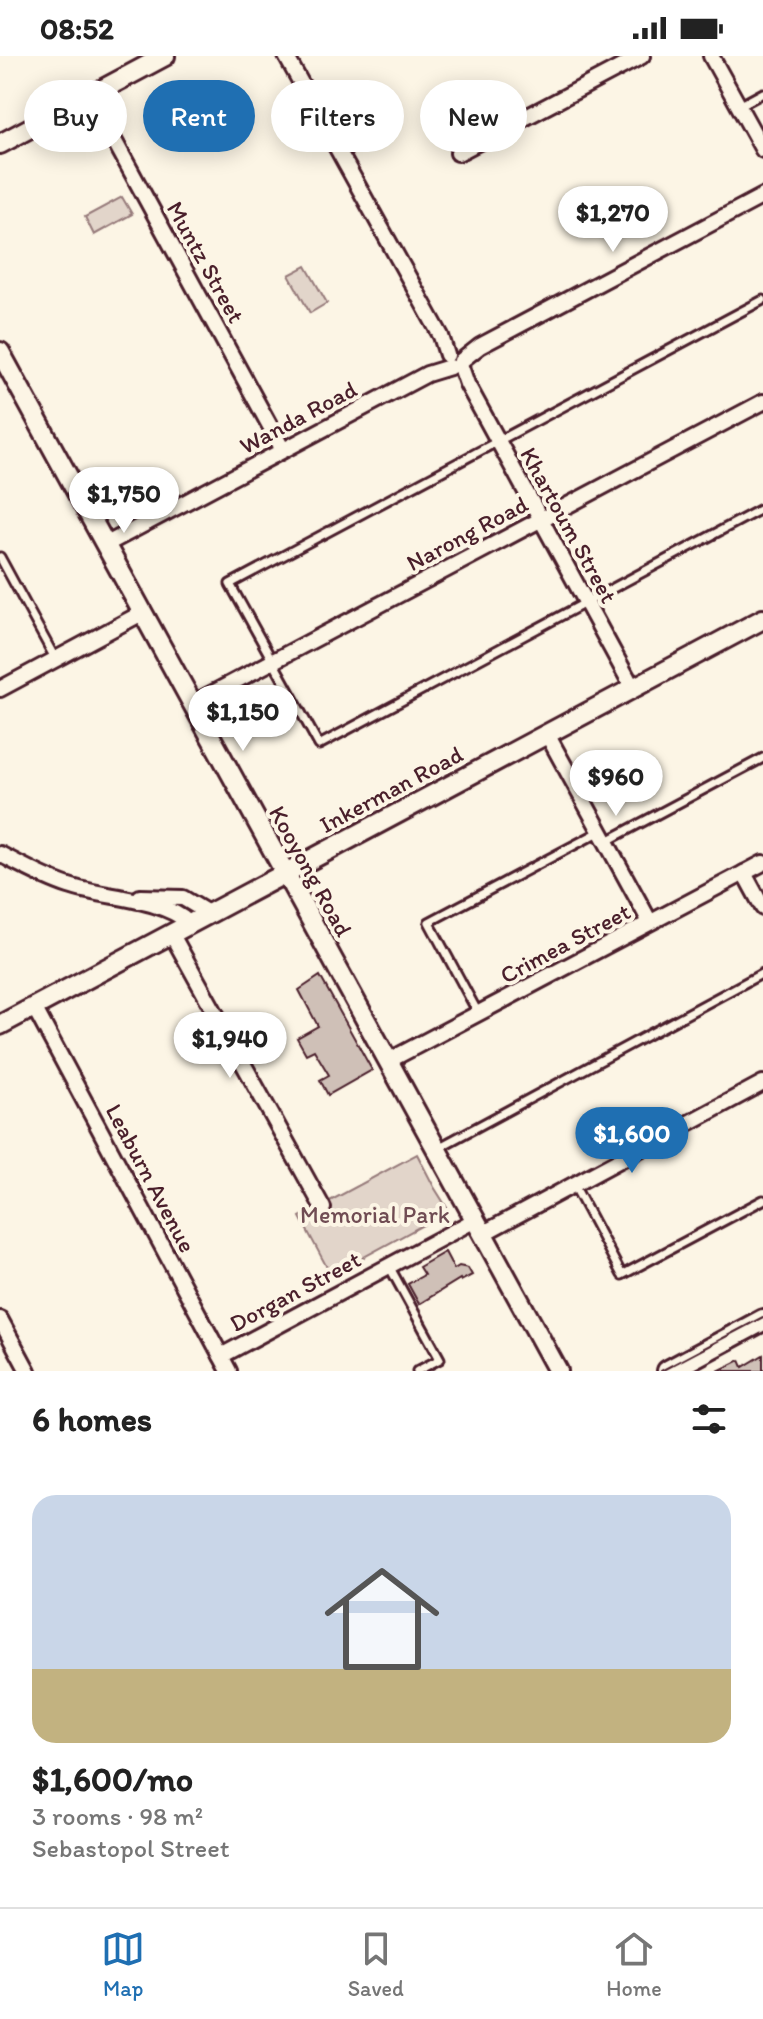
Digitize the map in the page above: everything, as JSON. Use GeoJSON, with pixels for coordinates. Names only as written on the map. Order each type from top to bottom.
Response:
{"type":"FeatureCollection","features":[{"type":"Feature","properties":{"kind":"main road"},"geometry":{"type":"LineString","coordinates":[[668,1371],[763,1320]]}},
{"type":"Feature","properties":{"kind":"street"},"geometry":{"type":"LineString","coordinates":[[120,80],[165,56]]}},
{"type":"Feature","properties":{"kind":"street","name":"Khartoum Street"},"geometry":{"type":"LineString","coordinates":[[286,56],[633,688]]}},
{"type":"Feature","properties":{"kind":"street"},"geometry":{"type":"LineString","coordinates":[[458,153],[642,56]]}},
{"type":"Feature","properties":{"kind":"street"},"geometry":{"type":"LineString","coordinates":[[711,56],[763,150]]}},
{"type":"Feature","properties":{"kind":"street"},"geometry":{"type":"LineString","coordinates":[[0,144],[24,131]]}},
{"type":"Feature","properties":{"kind":"street","name":"Muntz Street"},"geometry":{"type":"LineString","coordinates":[[121,152],[283,450]]}},
{"type":"Feature","properties":{"kind":"street","name":"Wanda Road"},"geometry":{"type":"LineString","coordinates":[[105,545],[763,196]]}},
{"type":"Feature","properties":{"kind":"street","name":"Kooyong Road"},"geometry":{"type":"LineString","coordinates":[[0,352],[558,1371]]}},
{"type":"Feature","properties":{"kind":"street","name":"Narong Road"},"geometry":{"type":"LineString","coordinates":[[192,704],[763,402]]}},
{"type":"Feature","properties":{"kind":"street"},"geometry":{"type":"LineString","coordinates":[[0,689],[142,613]]}},
{"type":"Feature","properties":{"kind":"street","name":"Inkerman Road"},"geometry":{"type":"LineString","coordinates":[[0,1025],[763,619]]}},
{"type":"Feature","properties":{"kind":"street"},"geometry":{"type":"LineString","coordinates":[[547,734],[650,922]]}},
{"type":"Feature","properties":{"kind":"street"},"geometry":{"type":"LineString","coordinates":[[0,854],[51,880],[172,911],[189,923]]}},
{"type":"Feature","properties":{"kind":"street","name":"Crimea Street"},"geometry":{"type":"LineString","coordinates":[[388,1061],[763,863]]}},
{"type":"Feature","properties":{"kind":"street"},"geometry":{"type":"LineString","coordinates":[[744,873],[763,908]]}},
{"type":"Feature","properties":{"kind":"street"},"geometry":{"type":"LineString","coordinates":[[116,898],[175,897],[193,902],[208,913]]}},
{"type":"Feature","properties":{"kind":"street"},"geometry":{"type":"LineString","coordinates":[[171,933],[323,1208]]}},
{"type":"Feature","properties":{"kind":"street","name":"Leaburn Avenue"},"geometry":{"type":"LineString","coordinates":[[34,1007],[229,1371]]}},
{"type":"Feature","properties":{"kind":"street","name":"Dorgan Street"},"geometry":{"type":"LineString","coordinates":[[221,1356],[389,1266],[574,1185],[763,1083]]}},
{"type":"Feature","properties":{"kind":"street"},"geometry":{"type":"LineString","coordinates":[[0,1319],[28,1371]]}},
{"type":"Feature","properties":{"kind":"lane"},"geometry":{"type":"LineString","coordinates":[[739,106],[763,93]]}},
{"type":"Feature","properties":{"kind":"lane"},"geometry":{"type":"LineString","coordinates":[[763,300],[230,584],[319,745],[763,508]]}},
{"type":"Feature","properties":{"kind":"lane"},"geometry":{"type":"LineString","coordinates":[[0,557],[56,660]]}},
{"type":"Feature","properties":{"kind":"lane"},"geometry":{"type":"LineString","coordinates":[[479,1014],[429,922],[763,758]]}},
{"type":"Feature","properties":{"kind":"lane"},"geometry":{"type":"LineString","coordinates":[[436,1149],[763,973]]}},
{"type":"Feature","properties":{"kind":"lane"},"geometry":{"type":"LineString","coordinates":[[574,1185],[622,1275],[763,1200]]}},
{"type":"Feature","properties":{"kind":"lane"},"geometry":{"type":"LineString","coordinates":[[389,1266],[440,1359],[417,1371]]}},
{"type":"Feature","properties":{"kind":"green space"},"geometry":{"type":"Polygon","coordinates":[[[122,197],[132,214],[94,235],[85,217],[122,197]]]}},
{"type":"Feature","properties":{"kind":"green space"},"geometry":{"type":"Polygon","coordinates":[[[306,266],[327,303],[310,313],[289,275],[306,266]]]}},
{"type":"Feature","properties":{"kind":"green space","name":"Memorial Park"},"geometry":{"type":"Polygon","coordinates":[[[417,1154],[449,1211],[331,1275],[300,1217],[417,1154]]]}},
{"type":"Feature","properties":{"kind":"building"},"geometry":{"type":"Polygon","coordinates":[[[320,976],[372,1070],[328,1095],[320,1080],[329,1075],[314,1050],[306,1054],[297,1038],[318,1026],[299,990],[320,976]]]}},
{"type":"Feature","properties":{"kind":"building"},"geometry":{"type":"Polygon","coordinates":[[[445,1252],[454,1269],[459,1266],[468,1268],[472,1275],[419,1304],[408,1284],[424,1275],[419,1267],[445,1252]]]}},
{"type":"Feature","properties":{"kind":"building"},"geometry":{"type":"Polygon","coordinates":[[[763,1355],[763,1371],[718,1371],[740,1360],[743,1367],[763,1355]]]}},
{"type":"Feature","properties":{"kind":"tram line"},"geometry":{"type":"LineString","coordinates":[[661,1371],[763,1317]]}}]}
